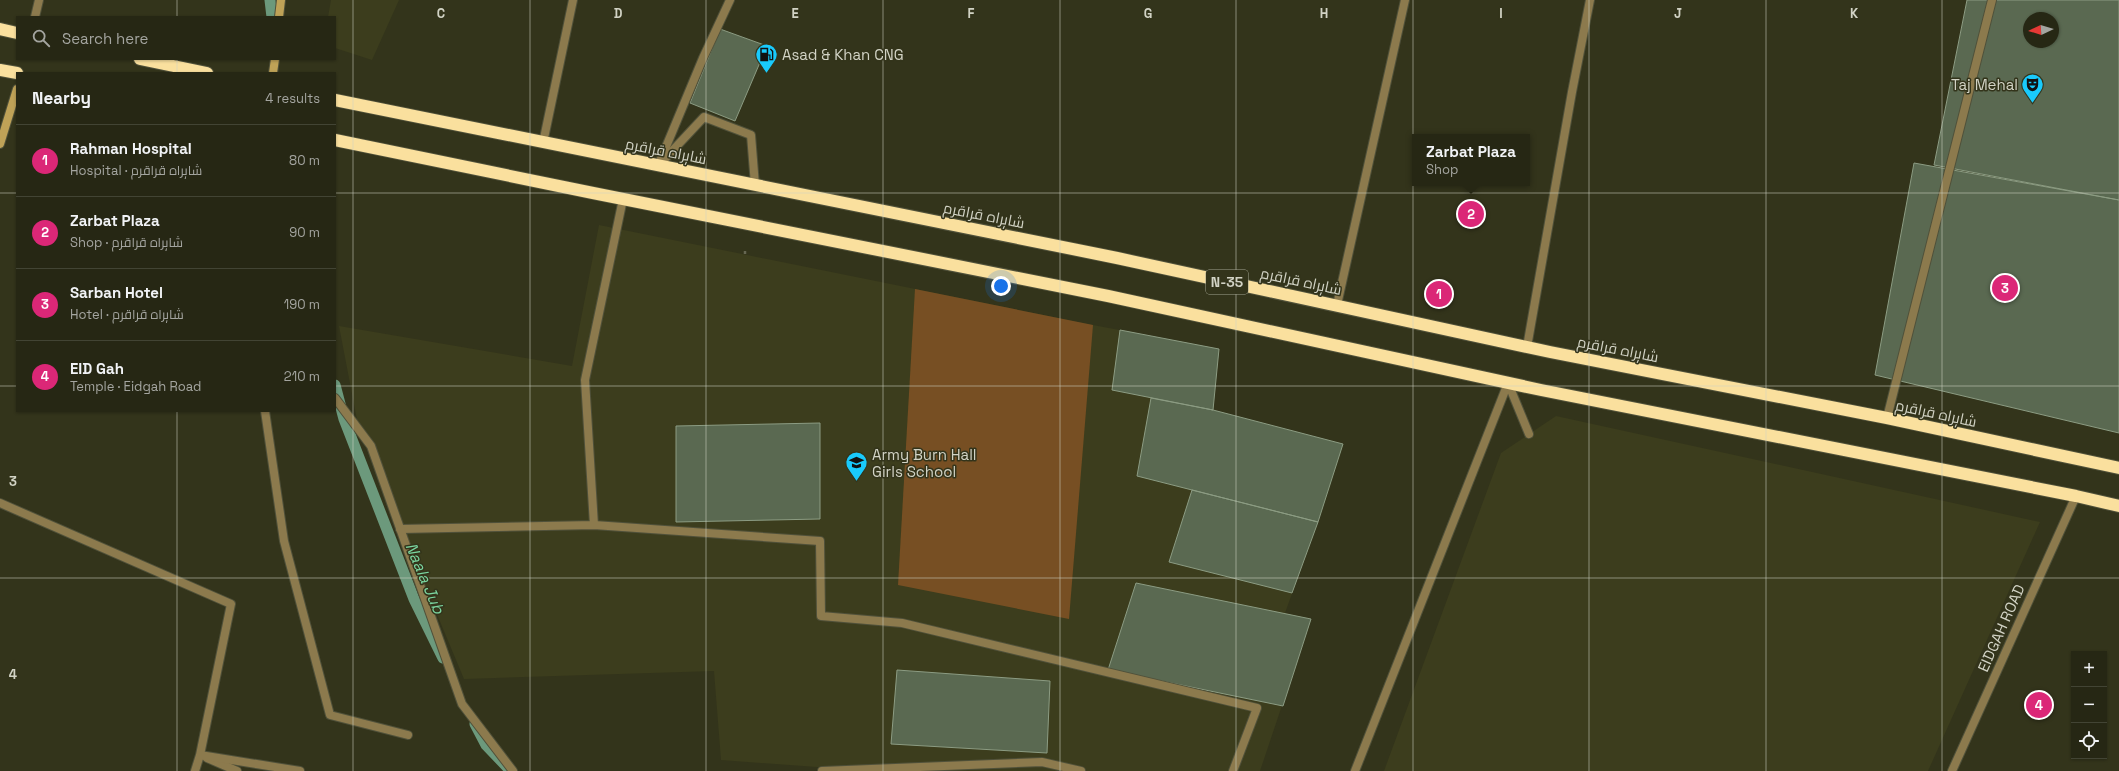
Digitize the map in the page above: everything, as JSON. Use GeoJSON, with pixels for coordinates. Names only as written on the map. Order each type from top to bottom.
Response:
{"type":"FeatureCollection","features":[{"type":"Feature","properties":{"kind":"highway"},"geometry":{"type":"LineString","coordinates":[[0,29],[16,33]]}},
{"type":"Feature","properties":{"kind":"highway"},"geometry":{"type":"LineString","coordinates":[[145,60],[202,72]]}},
{"type":"Feature","properties":{"kind":"highway"},"geometry":{"type":"LineString","coordinates":[[0,70],[16,73]]}},
{"type":"Feature","properties":{"kind":"highway","name":"شاہراہ قراقرم"},"geometry":{"type":"LineString","coordinates":[[336,100],[1109,256],[1527,347],[1887,418],[2119,468]]}},
{"type":"Feature","properties":{"kind":"highway"},"geometry":{"type":"LineString","coordinates":[[336,140],[1108,296],[1508,383],[2076,496],[2119,506]]}},
{"type":"Feature","properties":{"kind":"main road"},"geometry":{"type":"LineString","coordinates":[[279,16],[281,0]]}},
{"type":"Feature","properties":{"kind":"main road"},"geometry":{"type":"LineString","coordinates":[[273,72],[275,60]]}},
{"type":"Feature","properties":{"kind":"main road"},"geometry":{"type":"LineString","coordinates":[[0,144],[16,92]]}},
{"type":"Feature","properties":{"kind":"street"},"geometry":{"type":"LineString","coordinates":[[35,16],[39,0]]}},
{"type":"Feature","properties":{"kind":"street"},"geometry":{"type":"LineString","coordinates":[[543,143],[573,0]]}},
{"type":"Feature","properties":{"kind":"street"},"geometry":{"type":"LineString","coordinates":[[658,166],[703,58],[730,0]]}},
{"type":"Feature","properties":{"kind":"street"},"geometry":{"type":"LineString","coordinates":[[1337,305],[1405,0]]}},
{"type":"Feature","properties":{"kind":"street"},"geometry":{"type":"LineString","coordinates":[[1527,347],[1572,92],[1590,0]]}},
{"type":"Feature","properties":{"kind":"street"},"geometry":{"type":"LineString","coordinates":[[1887,418],[1992,0]]}},
{"type":"Feature","properties":{"kind":"street"},"geometry":{"type":"LineString","coordinates":[[658,166],[704,117],[751,135],[755,185]]}},
{"type":"Feature","properties":{"kind":"street"},"geometry":{"type":"LineString","coordinates":[[594,525],[585,380],[623,199]]}},
{"type":"Feature","properties":{"kind":"street"},"geometry":{"type":"LineString","coordinates":[[1508,383],[1529,434]]}},
{"type":"Feature","properties":{"kind":"street"},"geometry":{"type":"LineString","coordinates":[[1355,771],[1508,383]]}},
{"type":"Feature","properties":{"kind":"street"},"geometry":{"type":"LineString","coordinates":[[336,399],[371,446],[462,704],[513,771]]}},
{"type":"Feature","properties":{"kind":"street"},"geometry":{"type":"LineString","coordinates":[[264,412],[284,540],[330,715],[408,736]]}},
{"type":"Feature","properties":{"kind":"street","name":"EIDGAH ROAD"},"geometry":{"type":"LineString","coordinates":[[1952,771],[2076,496]]}},
{"type":"Feature","properties":{"kind":"street"},"geometry":{"type":"LineString","coordinates":[[0,503],[231,604],[200,754],[195,771]]}},
{"type":"Feature","properties":{"kind":"street"},"geometry":{"type":"LineString","coordinates":[[400,529],[594,525],[820,541],[821,616],[902,623],[1257,708],[1233,771]]}},
{"type":"Feature","properties":{"kind":"street"},"geometry":{"type":"LineString","coordinates":[[200,754],[238,771]]}},
{"type":"Feature","properties":{"kind":"street"},"geometry":{"type":"LineString","coordinates":[[200,754],[300,771]]}},
{"type":"Feature","properties":{"kind":"street"},"geometry":{"type":"LineString","coordinates":[[822,771],[1042,762],[1081,771]]}},
{"type":"Feature","properties":{"kind":"shaded area"},"geometry":{"type":"Polygon","coordinates":[[[331,0],[399,0],[372,60],[336,48],[336,16],[328,16],[331,0]]]}},
{"type":"Feature","properties":{"kind":"shaded area","name":"Army Burn Hall Girls School"},"geometry":{"type":"Polygon","coordinates":[[[599,225],[1219,349],[1213,410],[1343,444],[1318,522],[1285,613],[1311,619],[1260,771],[872,771],[721,760],[714,671],[464,679],[358,425],[339,326],[572,366],[599,225]]]}},
{"type":"Feature","properties":{"kind":"shaded area"},"geometry":{"type":"Polygon","coordinates":[[[915,289],[1093,325],[1069,619],[898,585],[915,289]]]}},
{"type":"Feature","properties":{"kind":"shaded area"},"geometry":{"type":"Polygon","coordinates":[[[1556,416],[2040,522],[1928,771],[1384,771],[1501,453],[1556,416]]]}},
{"type":"Feature","properties":{"kind":"building","name":"Taj Mehal"},"geometry":{"type":"Polygon","coordinates":[[[1967,0],[2119,0],[2119,200],[1934,165],[1967,0]]]}},
{"type":"Feature","properties":{"kind":"building"},"geometry":{"type":"Polygon","coordinates":[[[720,29],[767,46],[735,121],[690,103],[720,29]]]}},
{"type":"Feature","properties":{"kind":"building"},"geometry":{"type":"Polygon","coordinates":[[[1914,163],[2119,200],[2119,433],[1875,375],[1914,163]]]}},
{"type":"Feature","properties":{"kind":"building"},"geometry":{"type":"Polygon","coordinates":[[[1120,330],[1219,349],[1213,410],[1112,390],[1120,330]]]}},
{"type":"Feature","properties":{"kind":"building"},"geometry":{"type":"Polygon","coordinates":[[[1151,398],[1213,410],[1343,444],[1318,522],[1137,476],[1151,398]]]}},
{"type":"Feature","properties":{"kind":"building"},"geometry":{"type":"Polygon","coordinates":[[[820,423],[820,519],[676,522],[676,426],[820,423]]]}},
{"type":"Feature","properties":{"kind":"building"},"geometry":{"type":"Polygon","coordinates":[[[1192,490],[1318,522],[1292,593],[1169,562],[1192,490]]]}},
{"type":"Feature","properties":{"kind":"building"},"geometry":{"type":"Polygon","coordinates":[[[1136,583],[1311,619],[1283,706],[1108,670],[1136,583]]]}},
{"type":"Feature","properties":{"kind":"building"},"geometry":{"type":"Polygon","coordinates":[[[897,670],[1050,681],[1047,753],[891,744],[897,670]]]}},
{"type":"Feature","properties":{"kind":"waterway","name":"Naala Jub"},"geometry":{"type":"LineString","coordinates":[[270,0],[272,16]]}},
{"type":"Feature","properties":{"kind":"waterway","name":"Naala Jub"},"geometry":{"type":"LineString","coordinates":[[336,389],[344,419],[414,599],[443,658]]}},
{"type":"Feature","properties":{"kind":"waterway","name":"Naala Jub"},"geometry":{"type":"LineString","coordinates":[[475,724],[486,745],[509,769]]}},
{"type":"Feature","properties":{"kind":"place","name":"Asad & Khan CNG"},"geometry":{"type":"Point","coordinates":[766,74]}},
{"type":"Feature","properties":{"kind":"place","name":"Taj Mehal"},"geometry":{"type":"Point","coordinates":[2033,104]}},
{"type":"Feature","properties":{"kind":"place","name":"Zarbat Plaza"},"geometry":{"type":"Point","coordinates":[1471,214]}},
{"type":"Feature","properties":{"kind":"place","name":"Sarban Hotel"},"geometry":{"type":"Point","coordinates":[2005,288]}},
{"type":"Feature","properties":{"kind":"place","name":"Rahman Hospital"},"geometry":{"type":"Point","coordinates":[1439,294]}},
{"type":"Feature","properties":{"kind":"place","name":"Army Burn Hall Girls School"},"geometry":{"type":"Point","coordinates":[856,482]}},
{"type":"Feature","properties":{"kind":"place","name":"EID Gah"},"geometry":{"type":"Point","coordinates":[2039,705]}}]}
